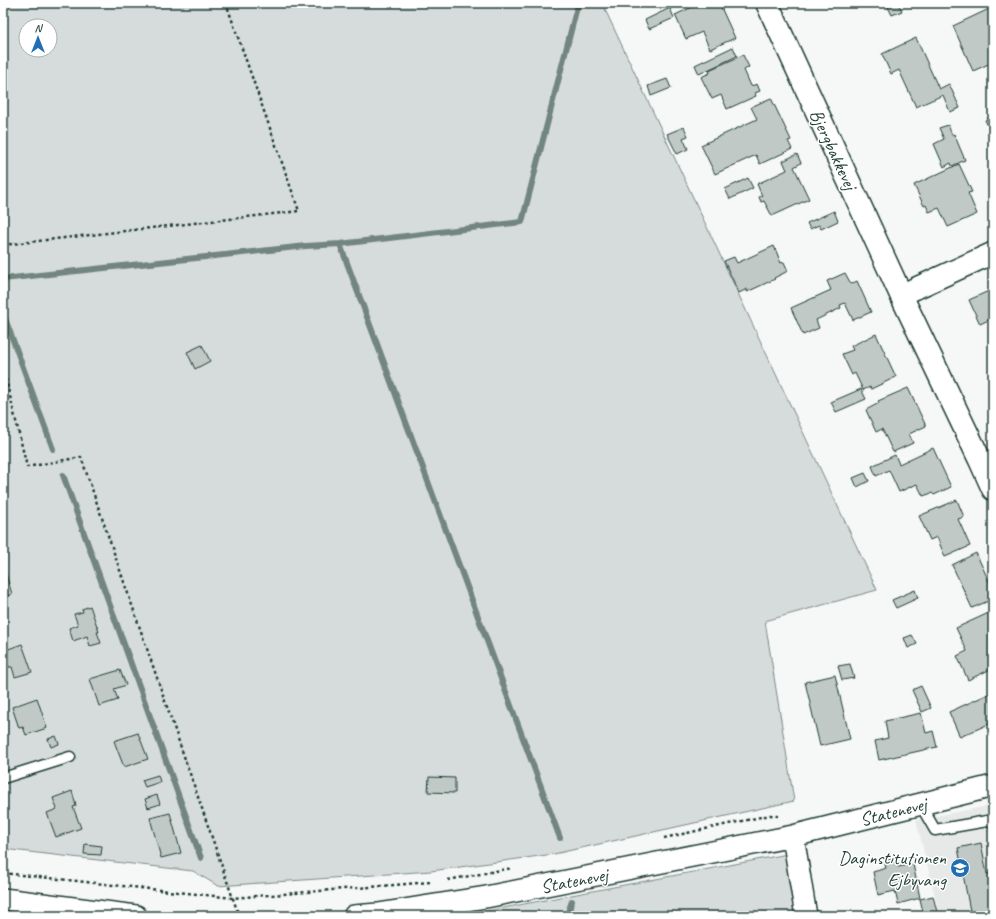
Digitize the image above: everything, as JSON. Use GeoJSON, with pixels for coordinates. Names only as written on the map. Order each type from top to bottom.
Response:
{"type":"FeatureCollection","features":[{"type":"Feature","properties":{"kind":"street","name":"Bjergbakkevej"},"geometry":{"type":"LineString","coordinates":[[767,3],[901,296],[993,490]]}},
{"type":"Feature","properties":{"kind":"street"},"geometry":{"type":"LineString","coordinates":[[901,296],[993,253]]}},
{"type":"Feature","properties":{"kind":"street","name":"Statenevej"},"geometry":{"type":"LineString","coordinates":[[354,916],[378,914],[486,897],[793,836],[993,786]]}},
{"type":"Feature","properties":{"kind":"street"},"geometry":{"type":"LineString","coordinates":[[793,836],[806,916]]}},
{"type":"Feature","properties":{"kind":"street"},"geometry":{"type":"LineString","coordinates":[[3,899],[136,916]]}},
{"type":"Feature","properties":{"kind":"lane"},"geometry":{"type":"LineString","coordinates":[[3,778],[70,757]]}},
{"type":"Feature","properties":{"kind":"lane"},"geometry":{"type":"LineString","coordinates":[[920,804],[935,830],[993,820]]}},
{"type":"Feature","properties":{"kind":"path"},"geometry":{"type":"LineString","coordinates":[[3,245],[299,211],[226,3]]}},
{"type":"Feature","properties":{"kind":"path"},"geometry":{"type":"LineString","coordinates":[[3,367],[26,468],[81,456],[239,916]]}},
{"type":"Feature","properties":{"kind":"path"},"geometry":{"type":"LineString","coordinates":[[662,838],[770,815],[787,817],[793,836]]}},
{"type":"Feature","properties":{"kind":"path"},"geometry":{"type":"LineString","coordinates":[[441,881],[517,867]]}},
{"type":"Feature","properties":{"kind":"path"},"geometry":{"type":"LineString","coordinates":[[3,873],[233,898],[433,882]]}},
{"type":"Feature","properties":{"kind":"shaded area"},"geometry":{"type":"Polygon","coordinates":[[[3,3],[602,3],[877,590],[765,621],[794,801],[554,854],[431,871],[218,886],[193,871],[3,849],[3,3]]]}},
{"type":"Feature","properties":{"kind":"shaded area","name":"Daginstitutionen Ejbyvang"},"geometry":{"type":"Polygon","coordinates":[[[993,805],[993,916],[940,916],[916,820],[993,805]]]}},
{"type":"Feature","properties":{"kind":"shaded area"},"geometry":{"type":"Polygon","coordinates":[[[793,853],[802,916],[460,916],[466,915],[793,853]]]}},
{"type":"Feature","properties":{"kind":"building"},"geometry":{"type":"Polygon","coordinates":[[[701,3],[719,3],[735,38],[710,49],[702,32],[686,39],[675,15],[701,3]]]}},
{"type":"Feature","properties":{"kind":"building"},"geometry":{"type":"Polygon","coordinates":[[[886,3],[898,3],[902,11],[892,15],[886,3]]]}},
{"type":"Feature","properties":{"kind":"building"},"geometry":{"type":"Polygon","coordinates":[[[670,8],[674,18],[649,29],[645,20],[670,8]]]}},
{"type":"Feature","properties":{"kind":"building"},"geometry":{"type":"Polygon","coordinates":[[[989,9],[993,19],[993,62],[973,71],[953,26],[989,9]]]}},
{"type":"Feature","properties":{"kind":"building"},"geometry":{"type":"Polygon","coordinates":[[[916,38],[939,89],[949,84],[960,108],[950,112],[943,95],[916,107],[899,70],[891,74],[882,54],[916,38]]]}},
{"type":"Feature","properties":{"kind":"building"},"geometry":{"type":"Polygon","coordinates":[[[733,47],[737,56],[699,74],[695,65],[733,47]]]}},
{"type":"Feature","properties":{"kind":"building"},"geometry":{"type":"Polygon","coordinates":[[[743,55],[749,67],[744,70],[751,86],[757,84],[760,91],[755,93],[756,96],[727,109],[721,95],[712,99],[701,77],[710,73],[709,70],[743,55]]]}},
{"type":"Feature","properties":{"kind":"building"},"geometry":{"type":"Polygon","coordinates":[[[667,79],[671,88],[651,96],[648,86],[667,79]]]}},
{"type":"Feature","properties":{"kind":"building"},"geometry":{"type":"Polygon","coordinates":[[[771,98],[791,140],[788,141],[792,149],[760,164],[756,155],[715,174],[701,145],[757,119],[751,107],[771,98]]]}},
{"type":"Feature","properties":{"kind":"building"},"geometry":{"type":"Polygon","coordinates":[[[993,116],[993,137],[985,120],[993,116]]]}},
{"type":"Feature","properties":{"kind":"building"},"geometry":{"type":"Polygon","coordinates":[[[948,125],[952,135],[954,134],[965,160],[952,166],[951,163],[944,167],[934,144],[944,139],[939,128],[948,125]]]}},
{"type":"Feature","properties":{"kind":"building"},"geometry":{"type":"Polygon","coordinates":[[[684,127],[688,136],[683,138],[688,149],[677,154],[667,134],[684,127]]]}},
{"type":"Feature","properties":{"kind":"building"},"geometry":{"type":"Polygon","coordinates":[[[797,154],[801,163],[794,167],[809,199],[772,216],[764,201],[761,202],[759,197],[762,196],[757,184],[787,170],[783,161],[797,154]]]}},
{"type":"Feature","properties":{"kind":"building"},"geometry":{"type":"Polygon","coordinates":[[[959,164],[972,192],[968,193],[977,214],[948,227],[939,208],[929,212],[926,205],[924,206],[914,185],[959,164]]]}},
{"type":"Feature","properties":{"kind":"building"},"geometry":{"type":"Polygon","coordinates":[[[748,178],[753,188],[730,199],[725,189],[748,178]]]}},
{"type":"Feature","properties":{"kind":"building"},"geometry":{"type":"Polygon","coordinates":[[[834,211],[838,221],[821,229],[819,225],[810,229],[807,223],[834,211]]]}},
{"type":"Feature","properties":{"kind":"building"},"geometry":{"type":"Polygon","coordinates":[[[774,246],[781,263],[784,262],[788,271],[747,292],[747,289],[739,293],[724,261],[734,257],[737,263],[774,246]]]}},
{"type":"Feature","properties":{"kind":"building"},"geometry":{"type":"Polygon","coordinates":[[[845,273],[851,284],[857,281],[871,312],[853,320],[845,303],[840,305],[841,308],[816,320],[819,328],[803,335],[791,308],[831,290],[827,281],[845,273]]]}},
{"type":"Feature","properties":{"kind":"building"},"geometry":{"type":"Polygon","coordinates":[[[993,289],[993,318],[980,324],[969,300],[993,289]]]}},
{"type":"Feature","properties":{"kind":"building"},"geometry":{"type":"Polygon","coordinates":[[[876,334],[896,377],[871,389],[870,387],[863,390],[855,373],[852,375],[842,354],[853,350],[851,346],[876,334]]]}},
{"type":"Feature","properties":{"kind":"building"},"geometry":{"type":"Polygon","coordinates":[[[202,345],[210,361],[195,369],[187,352],[202,345]]]}},
{"type":"Feature","properties":{"kind":"building"},"geometry":{"type":"Polygon","coordinates":[[[908,388],[926,426],[909,434],[913,443],[893,452],[882,429],[876,432],[866,410],[879,403],[878,401],[908,388]]]}},
{"type":"Feature","properties":{"kind":"building"},"geometry":{"type":"Polygon","coordinates":[[[861,389],[866,399],[836,412],[831,402],[861,389]]]}},
{"type":"Feature","properties":{"kind":"building"},"geometry":{"type":"Polygon","coordinates":[[[933,448],[951,487],[934,495],[932,493],[923,496],[917,484],[899,492],[889,470],[876,476],[872,466],[895,455],[899,464],[933,448]]]}},
{"type":"Feature","properties":{"kind":"building"},"geometry":{"type":"Polygon","coordinates":[[[865,473],[869,481],[857,487],[853,478],[865,473]]]}},
{"type":"Feature","properties":{"kind":"building"},"geometry":{"type":"Polygon","coordinates":[[[957,500],[964,517],[958,519],[970,546],[945,557],[937,537],[930,540],[919,516],[957,500]]]}},
{"type":"Feature","properties":{"kind":"building"},"geometry":{"type":"Polygon","coordinates":[[[976,553],[993,590],[993,599],[972,608],[952,565],[976,553]]]}},
{"type":"Feature","properties":{"kind":"building"},"geometry":{"type":"Polygon","coordinates":[[[5,571],[12,594],[4,597],[6,603],[3,604],[3,572],[5,571]]]}},
{"type":"Feature","properties":{"kind":"building"},"geometry":{"type":"Polygon","coordinates":[[[915,590],[918,598],[896,608],[892,600],[915,590]]]}},
{"type":"Feature","properties":{"kind":"building"},"geometry":{"type":"Polygon","coordinates":[[[90,606],[99,632],[97,632],[101,643],[90,646],[87,636],[73,641],[69,628],[78,625],[74,614],[83,612],[82,609],[90,606]]]}},
{"type":"Feature","properties":{"kind":"building"},"geometry":{"type":"Polygon","coordinates":[[[993,611],[993,668],[968,680],[957,656],[967,651],[956,628],[993,611]]]}},
{"type":"Feature","properties":{"kind":"building"},"geometry":{"type":"Polygon","coordinates":[[[912,635],[917,644],[908,648],[904,638],[912,635]]]}},
{"type":"Feature","properties":{"kind":"building"},"geometry":{"type":"Polygon","coordinates":[[[22,644],[32,672],[15,677],[12,667],[9,667],[8,665],[3,666],[3,651],[22,644]]]}},
{"type":"Feature","properties":{"kind":"building"},"geometry":{"type":"Polygon","coordinates":[[[850,664],[854,678],[842,680],[838,666],[850,664]]]}},
{"type":"Feature","properties":{"kind":"building"},"geometry":{"type":"Polygon","coordinates":[[[120,670],[126,685],[114,689],[118,700],[99,706],[90,679],[120,670]]]}},
{"type":"Feature","properties":{"kind":"building"},"geometry":{"type":"Polygon","coordinates":[[[835,675],[850,739],[820,746],[805,682],[835,675]]]}},
{"type":"Feature","properties":{"kind":"building"},"geometry":{"type":"Polygon","coordinates":[[[921,686],[931,708],[922,712],[912,690],[921,686]]]}},
{"type":"Feature","properties":{"kind":"building"},"geometry":{"type":"Polygon","coordinates":[[[993,692],[993,722],[960,737],[949,712],[993,692]]]}},
{"type":"Feature","properties":{"kind":"building"},"geometry":{"type":"Polygon","coordinates":[[[37,698],[47,728],[26,735],[23,727],[19,728],[12,707],[37,698]]]}},
{"type":"Feature","properties":{"kind":"building"},"geometry":{"type":"Polygon","coordinates":[[[921,713],[926,733],[933,731],[937,747],[879,760],[875,741],[888,738],[885,721],[921,713]]]}},
{"type":"Feature","properties":{"kind":"building"},"geometry":{"type":"Polygon","coordinates":[[[138,733],[148,759],[124,767],[114,741],[138,733]]]}},
{"type":"Feature","properties":{"kind":"building"},"geometry":{"type":"Polygon","coordinates":[[[56,736],[59,744],[51,747],[48,739],[56,736]]]}},
{"type":"Feature","properties":{"kind":"building"},"geometry":{"type":"Polygon","coordinates":[[[158,775],[160,782],[145,787],[142,780],[158,775]]]}},
{"type":"Feature","properties":{"kind":"building"},"geometry":{"type":"Polygon","coordinates":[[[429,777],[455,778],[455,793],[428,792],[429,777]]]}},
{"type":"Feature","properties":{"kind":"building"},"geometry":{"type":"Polygon","coordinates":[[[72,791],[76,806],[73,807],[81,828],[56,837],[47,813],[57,809],[53,798],[72,791]]]}},
{"type":"Feature","properties":{"kind":"building"},"geometry":{"type":"Polygon","coordinates":[[[157,795],[160,804],[148,808],[145,799],[157,795]]]}},
{"type":"Feature","properties":{"kind":"building"},"geometry":{"type":"Polygon","coordinates":[[[170,813],[181,853],[161,858],[150,818],[170,813]]]}},
{"type":"Feature","properties":{"kind":"building"},"geometry":{"type":"Polygon","coordinates":[[[981,843],[987,874],[993,872],[993,916],[971,916],[958,848],[981,843]]]}},
{"type":"Feature","properties":{"kind":"building"},"geometry":{"type":"Polygon","coordinates":[[[85,844],[102,846],[101,855],[84,854],[85,844]]]}},
{"type":"Feature","properties":{"kind":"building"},"geometry":{"type":"Polygon","coordinates":[[[895,858],[898,867],[913,864],[920,898],[898,904],[895,891],[878,895],[873,872],[886,868],[884,861],[895,858]]]}},
{"type":"Feature","properties":{"kind":"building"},"geometry":{"type":"Polygon","coordinates":[[[933,896],[938,916],[924,916],[920,899],[933,896]]]}},
{"type":"Feature","properties":{"kind":"waterway"},"geometry":{"type":"LineString","coordinates":[[3,279],[306,246],[340,244],[522,222],[578,3]]}},
{"type":"Feature","properties":{"kind":"waterway"},"geometry":{"type":"LineString","coordinates":[[340,244],[560,838]]}},
{"type":"Feature","properties":{"kind":"waterway"},"geometry":{"type":"LineString","coordinates":[[3,313],[53,449]]}},
{"type":"Feature","properties":{"kind":"waterway"},"geometry":{"type":"LineString","coordinates":[[63,475],[201,858]]}},
{"type":"Feature","properties":{"kind":"waterway"},"geometry":{"type":"LineString","coordinates":[[567,916],[572,901]]}},
{"type":"Feature","properties":{"kind":"place","name":"Daginstitutionen Ejbyvang"},"geometry":{"type":"Point","coordinates":[960,868]}}]}
